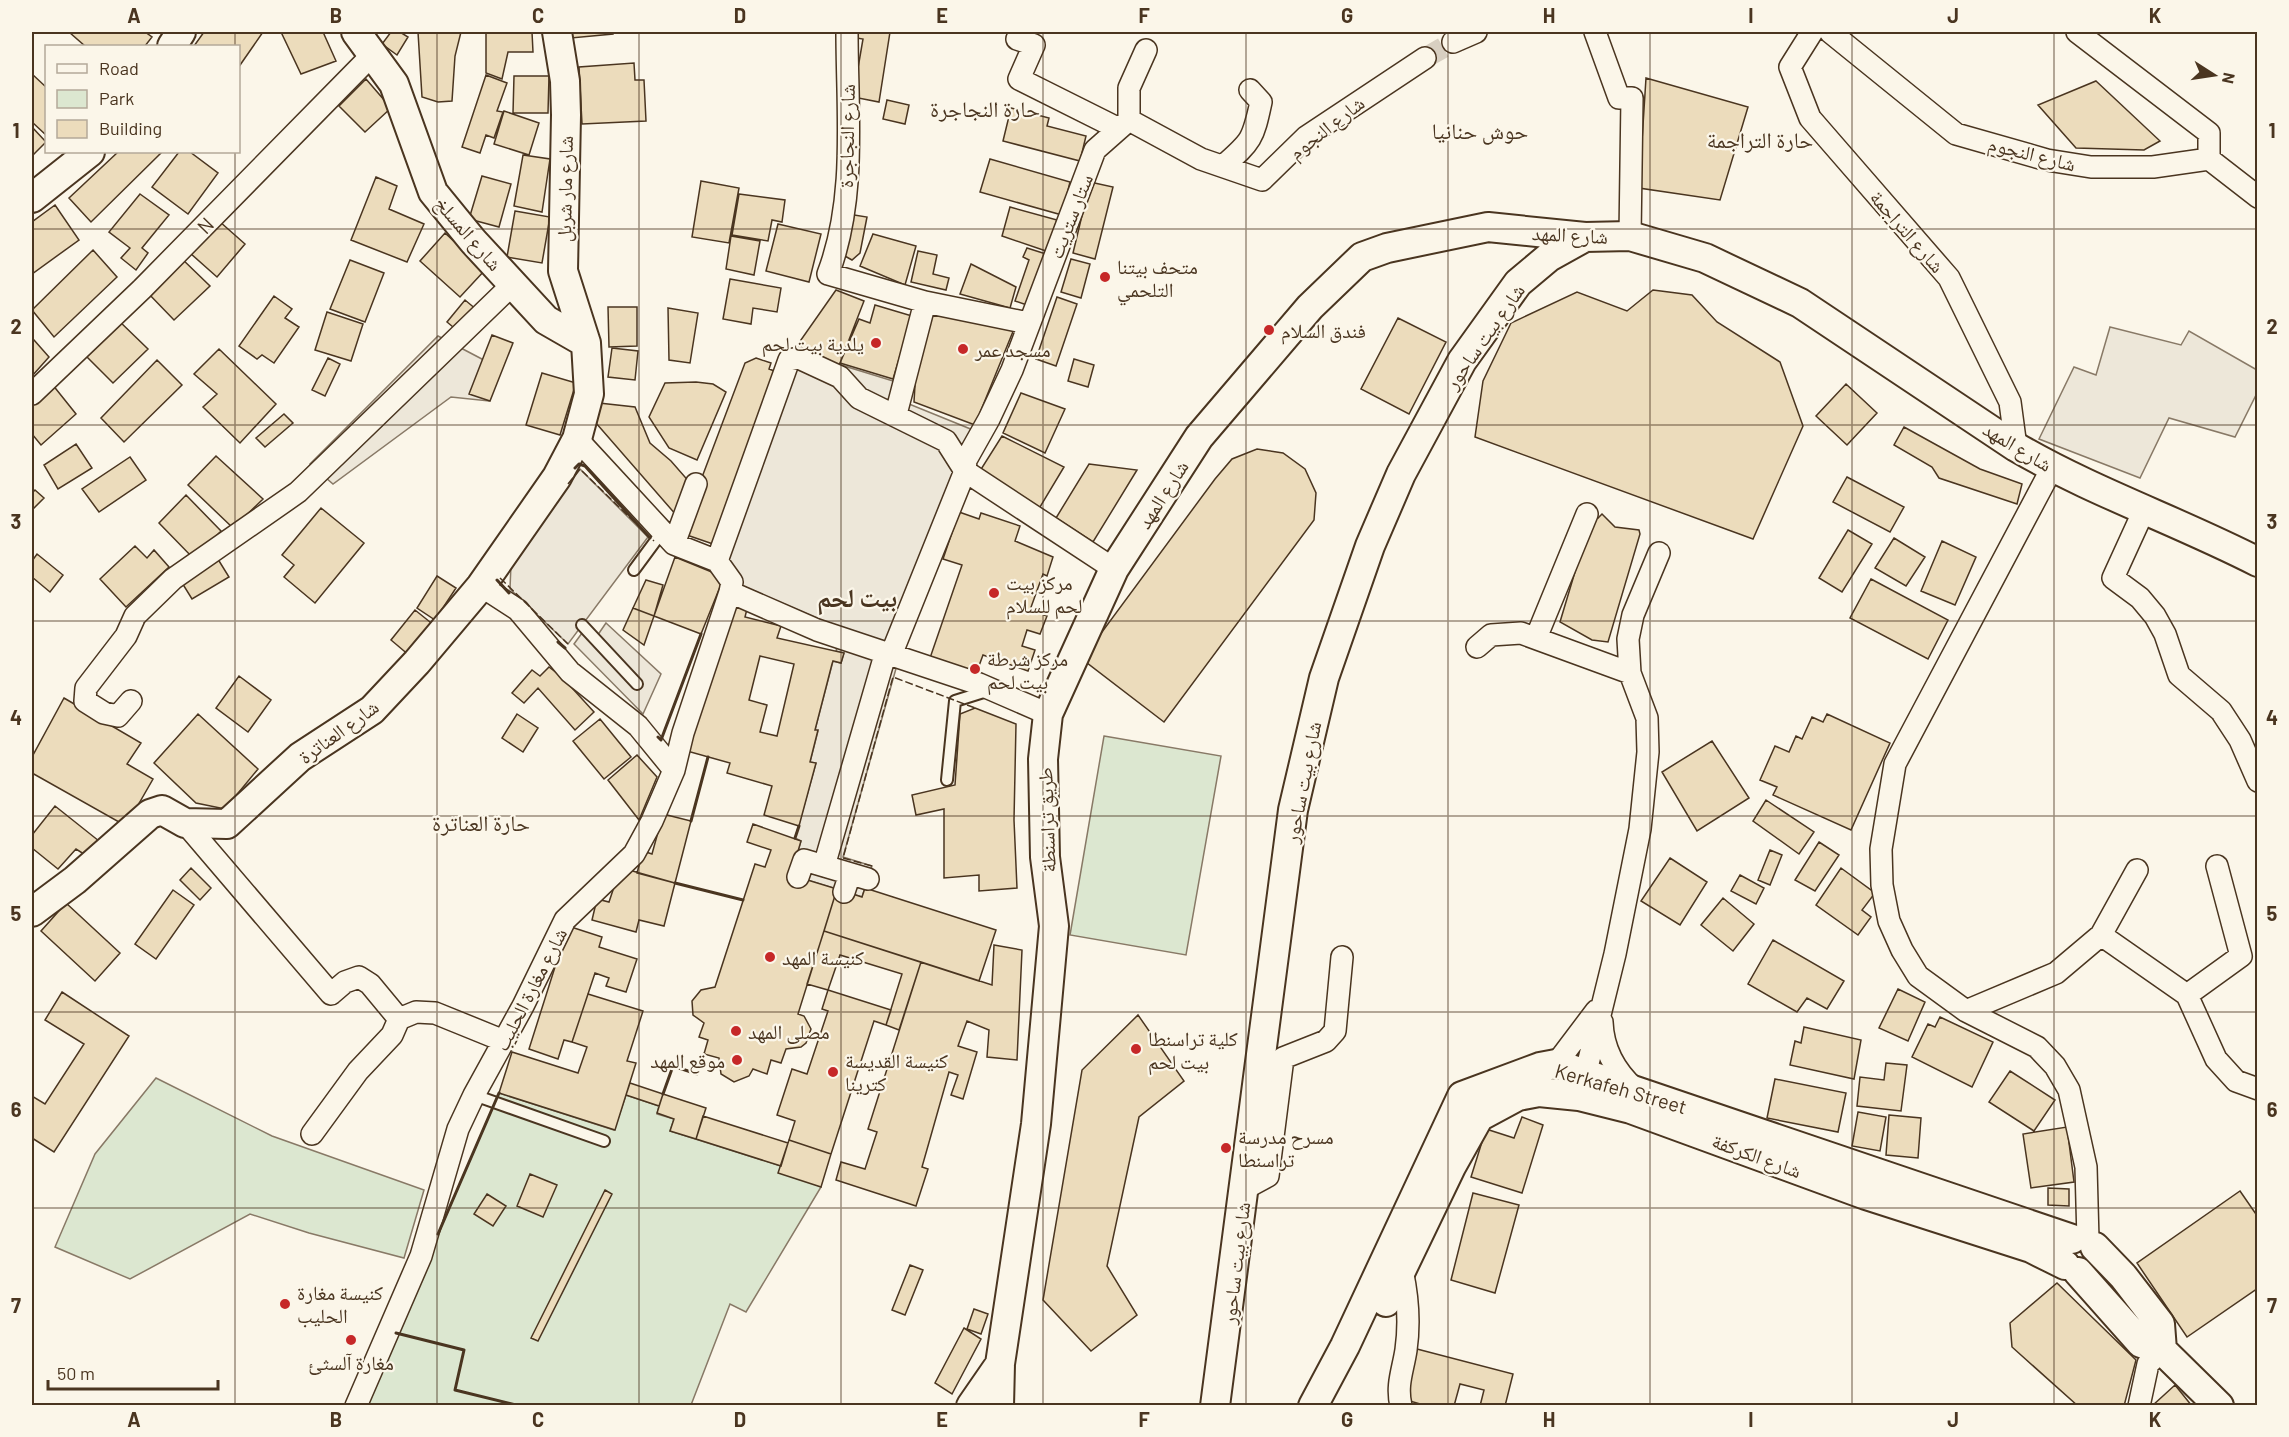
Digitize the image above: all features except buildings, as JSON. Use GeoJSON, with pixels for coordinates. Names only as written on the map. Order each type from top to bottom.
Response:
{"type":"FeatureCollection","features":[{"type":"Feature","properties":{"kind":"street"},"geometry":{"type":"LineString","coordinates":[[173,45],[182,32]]}},
{"type":"Feature","properties":{"kind":"street","name":"شارع مار شربل"},"geometry":{"type":"LineString","coordinates":[[557,32],[565,81],[566,115],[563,271],[585,343],[589,394],[577,439]]}},
{"type":"Feature","properties":{"kind":"street","name":"شارع النجاجرة"},"geometry":{"type":"LineString","coordinates":[[847,32],[848,179],[835,256],[828,274],[925,302]]}},
{"type":"Feature","properties":{"kind":"street","name":"شارع النجوم"},"geometry":{"type":"LineString","coordinates":[[1021,32],[1017,39],[1034,45],[1019,79],[1201,159],[1262,180],[1306,137],[1425,58]]}},
{"type":"Feature","properties":{"kind":"street"},"geometry":{"type":"LineString","coordinates":[[1453,42],[1476,32]]}},
{"type":"Feature","properties":{"kind":"street"},"geometry":{"type":"LineString","coordinates":[[1595,32],[1619,98],[1632,98],[1630,236]]}},
{"type":"Feature","properties":{"kind":"street","name":"شارع التراجمة"},"geometry":{"type":"LineString","coordinates":[[1812,32],[1790,67],[1810,118],[1949,278],[2010,402],[2016,447]]}},
{"type":"Feature","properties":{"kind":"street","name":"شارع النجوم"},"geometry":{"type":"LineString","coordinates":[[1830,32],[1956,134],[2047,159],[2091,167],[2153,166],[2209,159]]}},
{"type":"Feature","properties":{"kind":"street"},"geometry":{"type":"LineString","coordinates":[[2077,32],[2209,132],[2209,159],[2258,197]]}},
{"type":"Feature","properties":{"kind":"street","name":"شارع المسلخ"},"geometry":{"type":"LineString","coordinates":[[365,42],[394,84],[433,192],[473,241],[546,320],[585,343]]}},
{"type":"Feature","properties":{"kind":"street","name":"N"},"geometry":{"type":"LineString","coordinates":[[32,394],[142,289],[365,42]]}},
{"type":"Feature","properties":{"kind":"street"},"geometry":{"type":"LineString","coordinates":[[1123,124],[1129,88],[1146,50]]}},
{"type":"Feature","properties":{"kind":"street"},"geometry":{"type":"LineString","coordinates":[[1223,166],[1248,144],[1255,126],[1261,102],[1251,90]]}},
{"type":"Feature","properties":{"kind":"street","name":"ستار ستريت"},"geometry":{"type":"LineString","coordinates":[[824,866],[885,655],[893,650],[965,471],[966,460],[989,419],[1012,370],[1095,150],[1123,124]]}},
{"type":"Feature","properties":{"kind":"street"},"geometry":{"type":"LineString","coordinates":[[32,198],[89,153]]}},
{"type":"Feature","properties":{"kind":"street","name":"شارع المهد"},"geometry":{"type":"LineString","coordinates":[[1048,714],[1114,569],[1199,437],[1310,307],[1362,257],[1387,248],[1488,227],[1585,237],[1630,236],[1705,258],[1800,303],[2016,447],[2052,468],[2145,508],[2258,562]]}},
{"type":"Feature","properties":{"kind":"street","name":"شارع بيت ساحور"},"geometry":{"type":"LineString","coordinates":[[1215,1406],[1293,810],[1324,678],[1370,546],[1401,474],[1462,361],[1518,283],[1549,257],[1585,237]]}},
{"type":"Feature","properties":{"kind":"street"},"geometry":{"type":"LineString","coordinates":[[131,701],[118,716],[104,713],[85,701],[86,688],[126,636],[135,616],[173,579],[297,492],[513,284]]}},
{"type":"Feature","properties":{"kind":"street"},"geometry":{"type":"LineString","coordinates":[[896,414],[925,302],[1028,323]]}},
{"type":"Feature","properties":{"kind":"street"},"geometry":{"type":"LineString","coordinates":[[717,561],[789,360],[799,358],[840,377],[859,398],[896,414],[946,441],[965,471],[1114,569]]}},
{"type":"Feature","properties":{"kind":"street"},"geometry":{"type":"LineString","coordinates":[[577,439],[668,538],[717,561],[732,582],[730,592],[818,630],[990,690],[1048,714]]}},
{"type":"Feature","properties":{"kind":"street","name":"شارع العناترة"},"geometry":{"type":"LineString","coordinates":[[32,912],[75,880],[150,814],[162,810],[185,824],[227,824],[300,757],[372,710],[482,586],[557,477],[577,439]]}},
{"type":"Feature","properties":{"kind":"street"},"geometry":{"type":"LineString","coordinates":[[2052,468],[1895,764],[1881,849],[1882,885],[1888,921],[1902,951],[1918,976],[1966,1011],[2037,1047],[2055,1066],[2069,1090],[2086,1167],[2080,1252],[2123,1276],[2160,1324],[2162,1350],[2219,1406]]}},
{"type":"Feature","properties":{"kind":"street"},"geometry":{"type":"LineString","coordinates":[[668,538],[696,484]]}},
{"type":"Feature","properties":{"kind":"street"},"geometry":{"type":"LineString","coordinates":[[2145,508],[2113,578],[2140,598],[2155,616],[2165,634],[2179,675],[2221,711],[2240,740],[2258,781]]}},
{"type":"Feature","properties":{"kind":"street"},"geometry":{"type":"LineString","coordinates":[[1536,638],[1587,514]]}},
{"type":"Feature","properties":{"kind":"street"},"geometry":{"type":"LineString","coordinates":[[1583,1085],[1601,1003],[1615,954],[1634,862],[1646,775],[1647,718],[1630,673],[1628,639],[1633,615],[1659,553]]}},
{"type":"Feature","properties":{"kind":"street"},"geometry":{"type":"LineString","coordinates":[[482,586],[519,610],[570,672],[638,726],[674,770]]}},
{"type":"Feature","properties":{"kind":"street","name":"شارع مغارة الحليب"},"geometry":{"type":"LineString","coordinates":[[356,1406],[421,1256],[458,1129],[474,1095],[565,920],[634,854],[674,770],[683,733],[730,592]]}},
{"type":"Feature","properties":{"kind":"street"},"geometry":{"type":"LineString","coordinates":[[1477,647],[1491,635],[1504,632],[1536,638],[1630,673]]}},
{"type":"Feature","properties":{"kind":"street","name":"طريق تراسنطة"},"geometry":{"type":"LineString","coordinates":[[999,1406],[1000,1364],[1036,1124],[1054,926],[1045,857],[1043,759],[1048,714]]}},
{"type":"Feature","properties":{"kind":"street"},"geometry":{"type":"LineString","coordinates":[[185,824],[331,994],[345,982],[359,977],[370,984],[399,1019]]}},
{"type":"Feature","properties":{"kind":"street"},"geometry":{"type":"LineString","coordinates":[[798,877],[804,860],[824,866],[854,881]]}},
{"type":"Feature","properties":{"kind":"street"},"geometry":{"type":"LineString","coordinates":[[2187,995],[2241,956],[2217,866]]}},
{"type":"Feature","properties":{"kind":"street"},"geometry":{"type":"LineString","coordinates":[[1966,1011],[2056,973],[2101,935],[2137,870]]}},
{"type":"Feature","properties":{"kind":"street"},"geometry":{"type":"LineString","coordinates":[[2101,935],[2187,995],[2216,1059],[2236,1081],[2258,1089]]}},
{"type":"Feature","properties":{"kind":"street"},"geometry":{"type":"LineString","coordinates":[[1244,1189],[1268,1176],[1282,1058],[1326,1041],[1335,1031],[1342,957]]}},
{"type":"Feature","properties":{"kind":"street"},"geometry":{"type":"LineString","coordinates":[[1556,1065],[1601,1003]]}},
{"type":"Feature","properties":{"kind":"street"},"geometry":{"type":"LineString","coordinates":[[1601,1003],[1602,1032],[1607,1050],[1621,1077],[1635,1089]]}},
{"type":"Feature","properties":{"kind":"street"},"geometry":{"type":"LineString","coordinates":[[312,1134],[358,1071],[392,1035],[399,1019],[416,1012],[435,1013],[504,1041]]}},
{"type":"Feature","properties":{"kind":"street","name":"Kerkafeh Street"},"geometry":{"type":"LineString","coordinates":[[1313,1406],[1345,1346],[1394,1264],[1462,1096],[1523,1073],[1556,1065],[1583,1085],[1635,1089],[2080,1252]]}},
{"type":"Feature","properties":{"kind":"street","name":"شارع الكركفة"},"geometry":{"type":"LineString","coordinates":[[1333,1406],[1394,1264],[1479,1117],[1518,1096],[1583,1085],[1631,1109],[1866,1195],[2031,1248],[2080,1252]]}},
{"type":"Feature","properties":{"kind":"street"},"geometry":{"type":"LineString","coordinates":[[1394,1264],[1409,1301],[1406,1350],[1398,1390],[1401,1406]]}},
{"type":"Feature","properties":{"kind":"street"},"geometry":{"type":"LineString","coordinates":[[2139,1406],[2148,1364],[2162,1350]]}},
{"type":"Feature","properties":{"kind":"street"},"geometry":{"type":"LineString","coordinates":[[970,1406],[1000,1364]]}},
{"type":"Feature","properties":{"kind":"lane"},"geometry":{"type":"LineString","coordinates":[[634,570],[668,538]]}},
{"type":"Feature","properties":{"kind":"lane"},"geometry":{"type":"LineString","coordinates":[[582,625],[637,684]]}},
{"type":"Feature","properties":{"kind":"lane"},"geometry":{"type":"LineString","coordinates":[[947,780],[955,701],[990,690]]}},
{"type":"Feature","properties":{"kind":"lane"},"geometry":{"type":"LineString","coordinates":[[474,1095],[604,1141]]}},
{"type":"Feature","properties":{"kind":"green space"},"geometry":{"type":"Polygon","coordinates":[[[1104,736],[1221,756],[1186,955],[1070,935],[1104,736]]]}},
{"type":"Feature","properties":{"kind":"green space"},"geometry":{"type":"Polygon","coordinates":[[[156,1078],[272,1136],[424,1190],[404,1258],[309,1233],[250,1214],[130,1279],[55,1247],[95,1154],[156,1078]]]}},
{"type":"Feature","properties":{"kind":"green space"},"geometry":{"type":"Polygon","coordinates":[[[499,1093],[614,1130],[626,1095],[659,1106],[657,1114],[674,1119],[670,1131],[781,1166],[821,1187],[746,1312],[730,1304],[691,1405],[364,1406],[499,1093]]]}},
{"type":"Feature","properties":{"kind":"shaded area"},"geometry":{"type":"Polygon","coordinates":[[[2110,327],[2181,345],[2189,331],[2257,370],[2257,393],[2235,437],[2169,418],[2140,478],[2039,439],[2074,367],[2096,375],[2110,327]]]}},
{"type":"Feature","properties":{"kind":"shaded area"},"geometry":{"type":"Polygon","coordinates":[[[438,336],[499,368],[489,401],[451,397],[333,484],[310,464],[438,336]]]}},
{"type":"Feature","properties":{"kind":"shaded area"},"geometry":{"type":"Polygon","coordinates":[[[799,358],[836,372],[841,365],[893,381],[911,383],[909,404],[973,430],[958,460],[886,648],[740,585],[726,557],[799,358]]]}},
{"type":"Feature","properties":{"kind":"shaded area"},"geometry":{"type":"Polygon","coordinates":[[[580,469],[648,537],[568,644],[510,589],[511,564],[580,469]]]}},
{"type":"Feature","properties":{"kind":"shaded area"},"geometry":{"type":"Polygon","coordinates":[[[606,623],[661,674],[643,714],[574,644],[585,629],[595,639],[606,623]]]}},
{"type":"Feature","properties":{"kind":"shaded area"},"geometry":{"type":"Polygon","coordinates":[[[837,647],[897,665],[843,857],[872,866],[862,897],[791,875],[801,841],[795,838],[816,763],[810,762],[818,731],[815,730],[833,661],[841,663],[844,653],[836,651],[837,647]]]}},
{"type":"Feature","properties":{"kind":"tunnel"},"geometry":{"type":"LineString","coordinates":[[1425,58],[1453,42]]}},
{"type":"Feature","properties":{"kind":"fence"},"geometry":{"type":"LineString","coordinates":[[568,484],[580,469],[654,541]]}},
{"type":"Feature","properties":{"kind":"fence"},"geometry":{"type":"LineString","coordinates":[[500,578],[568,644]]}},
{"type":"Feature","properties":{"kind":"fence"},"geometry":{"type":"LineString","coordinates":[[872,866],[843,858],[893,677],[975,708]]}},
{"type":"Feature","properties":{"kind":"wall"},"geometry":{"type":"LineString","coordinates":[[575,468],[579,464],[585,466],[650,538]]}},
{"type":"Feature","properties":{"kind":"wall"},"geometry":{"type":"LineString","coordinates":[[497,580],[509,593]]}},
{"type":"Feature","properties":{"kind":"wall"},"geometry":{"type":"LineString","coordinates":[[658,737],[661,740],[701,634]]}},
{"type":"Feature","properties":{"kind":"wall"},"geometry":{"type":"LineString","coordinates":[[558,642],[565,648]]}},
{"type":"Feature","properties":{"kind":"wall"},"geometry":{"type":"LineString","coordinates":[[691,821],[708,757]]}},
{"type":"Feature","properties":{"kind":"wall"},"geometry":{"type":"LineString","coordinates":[[795,838],[799,826]]}},
{"type":"Feature","properties":{"kind":"wall"},"geometry":{"type":"LineString","coordinates":[[675,883],[743,900]]}},
{"type":"Feature","properties":{"kind":"wall"},"geometry":{"type":"LineString","coordinates":[[663,1094],[673,1066],[697,1074],[704,1054]]}},
{"type":"Feature","properties":{"kind":"wall"},"geometry":{"type":"LineString","coordinates":[[438,1234],[499,1093]]}},
{"type":"Feature","properties":{"kind":"wall"},"geometry":{"type":"LineString","coordinates":[[396,1333],[464,1350],[455,1390],[520,1406]]}},
{"type":"Feature","properties":{"kind":"place","name":"متحف بيتنا التلحمي"},"geometry":{"type":"Point","coordinates":[1105,277]}},
{"type":"Feature","properties":{"kind":"place","name":"فندق السلام"},"geometry":{"type":"Point","coordinates":[1269,330]}},
{"type":"Feature","properties":{"kind":"place","name":"يلدية بيت لحم"},"geometry":{"type":"Point","coordinates":[876,343]}},
{"type":"Feature","properties":{"kind":"place","name":"مسجد عمر"},"geometry":{"type":"Point","coordinates":[963,349]}},
{"type":"Feature","properties":{"kind":"place","name":"مركز بيت لحم للسلام"},"geometry":{"type":"Point","coordinates":[994,593]}},
{"type":"Feature","properties":{"kind":"place","name":"مركز شرطة بيت لحم"},"geometry":{"type":"Point","coordinates":[975,669]}},
{"type":"Feature","properties":{"kind":"place","name":"كنيسة المهد"},"geometry":{"type":"Point","coordinates":[770,957]}},
{"type":"Feature","properties":{"kind":"place","name":"مصلى المهد"},"geometry":{"type":"Point","coordinates":[736,1031]}},
{"type":"Feature","properties":{"kind":"place","name":"كلية تراسنطا بيت لحم"},"geometry":{"type":"Point","coordinates":[1136,1049]}},
{"type":"Feature","properties":{"kind":"place","name":"موقع المهد"},"geometry":{"type":"Point","coordinates":[737,1060]}},
{"type":"Feature","properties":{"kind":"place","name":"كنيسة القديسة كترينا"},"geometry":{"type":"Point","coordinates":[833,1072]}},
{"type":"Feature","properties":{"kind":"place","name":"مسرح مدرسة تراسنطا"},"geometry":{"type":"Point","coordinates":[1226,1148]}},
{"type":"Feature","properties":{"kind":"place","name":"كنيسة مغارة الحليب"},"geometry":{"type":"Point","coordinates":[285,1304]}},
{"type":"Feature","properties":{"kind":"place","name":"مغارة آلسثئ"},"geometry":{"type":"Point","coordinates":[351,1340]}},
{"type":"Feature","properties":{"kind":"district","name":"حارة النجاجرة"},"geometry":{"type":"Point","coordinates":[985,108]}},
{"type":"Feature","properties":{"kind":"district","name":"حوش حنانيا"},"geometry":{"type":"Point","coordinates":[1480,130]}},
{"type":"Feature","properties":{"kind":"district","name":"حارة التراجمة"},"geometry":{"type":"Point","coordinates":[1760,139]}},
{"type":"Feature","properties":{"kind":"district","name":"بيت لحم"},"geometry":{"type":"Point","coordinates":[857,596]}},
{"type":"Feature","properties":{"kind":"district","name":"حارة العناترة"},"geometry":{"type":"Point","coordinates":[481,822]}}]}
